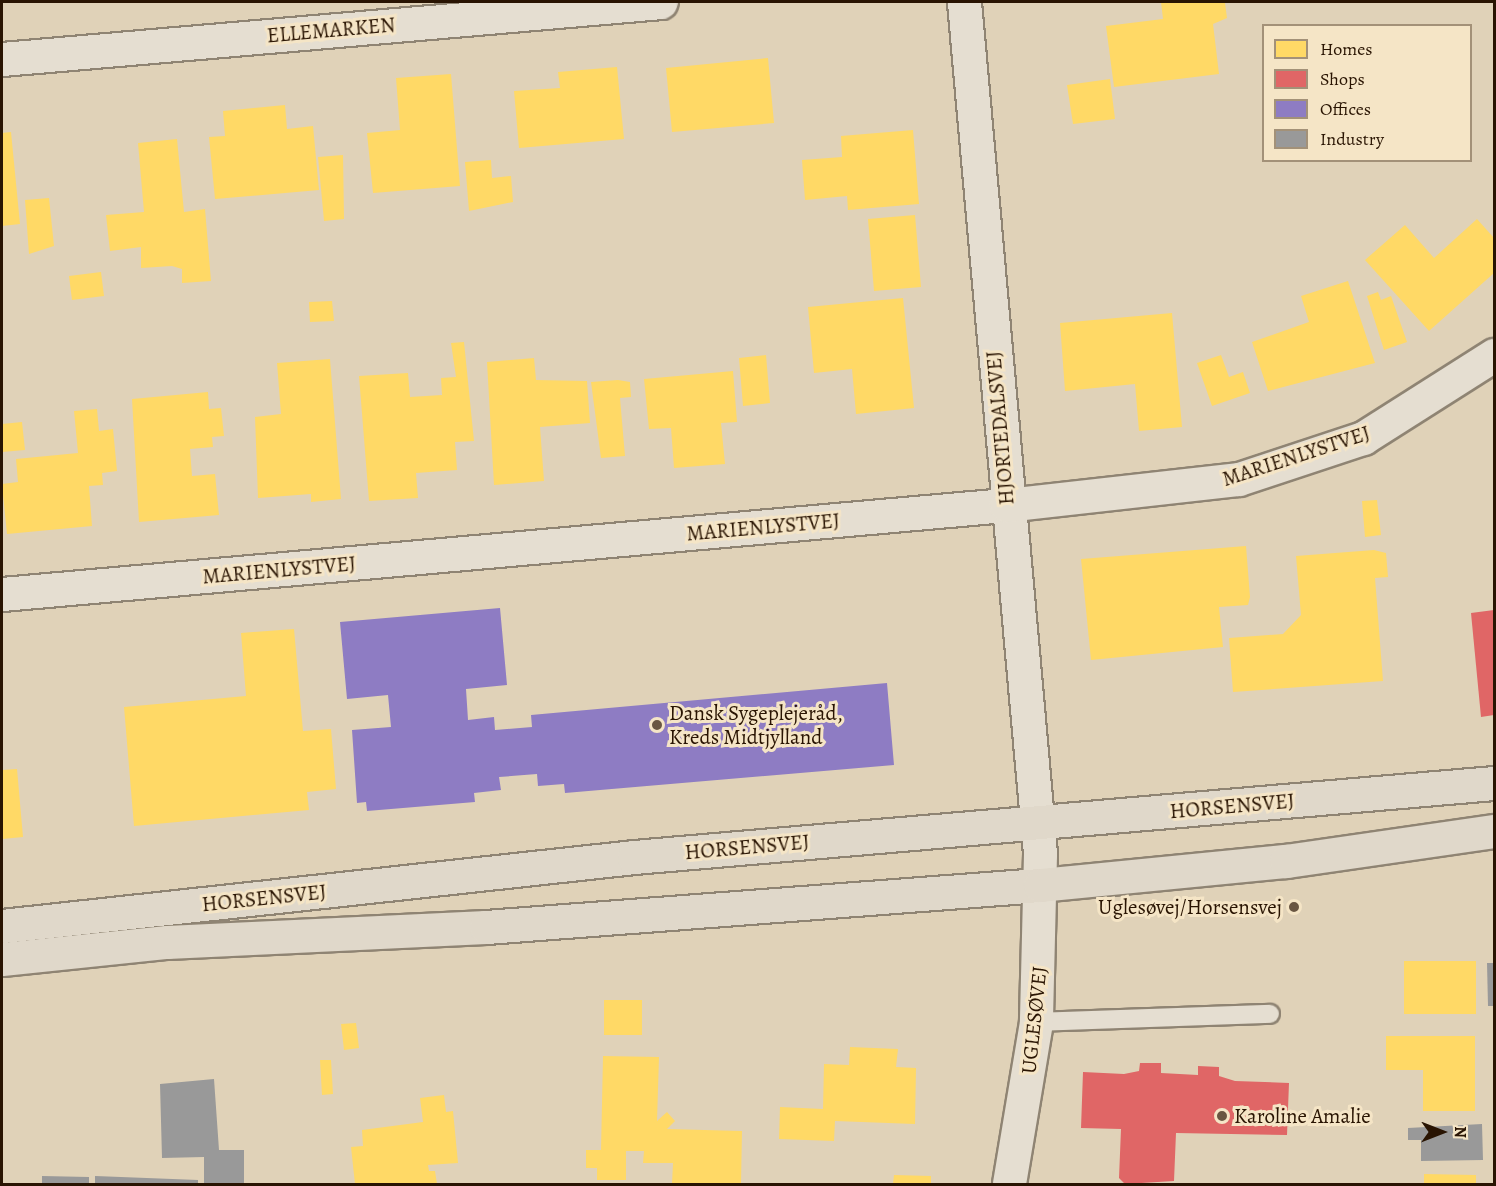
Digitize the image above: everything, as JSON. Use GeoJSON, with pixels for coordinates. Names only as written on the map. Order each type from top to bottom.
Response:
{"type":"FeatureCollection","features":[{"type":"Feature","properties":{"kind":"main road","name":"HORSENSVEJ"},"geometry":{"type":"LineString","coordinates":[[2,959],[167,942],[486,927],[1039,854],[1494,783]]}},
{"type":"Feature","properties":{"kind":"main road","name":"HORSENSVEJ"},"geometry":{"type":"LineString","coordinates":[[2,926],[633,857],[1039,854],[1286,861],[1494,831]]}},
{"type":"Feature","properties":{"kind":"street","name":"ELLEMARKEN"},"geometry":{"type":"LineString","coordinates":[[2,59],[661,2]]}},
{"type":"Feature","properties":{"kind":"street","name":"HJORTEDALSVEJ"},"geometry":{"type":"LineString","coordinates":[[964,2],[1006,505],[1039,854]]}},
{"type":"Feature","properties":{"kind":"street","name":"MARIENLYSTVEJ"},"geometry":{"type":"LineString","coordinates":[[2,594],[1006,505],[1239,479],[1363,438],[1494,355]]}},
{"type":"Feature","properties":{"kind":"street","name":"UGLESØVEJ"},"geometry":{"type":"LineString","coordinates":[[1009,1185],[1036,1022],[1039,854]]}},
{"type":"Feature","properties":{"kind":"lane"},"geometry":{"type":"LineString","coordinates":[[1036,1022],[1270,1014]]}},
{"type":"Feature","properties":{"kind":"building: Homes"},"geometry":{"type":"Polygon","coordinates":[[[1161,2],[1225,3],[1227,18],[1213,24],[1219,74],[1114,87],[1106,26],[1163,19],[1161,2]]]}},
{"type":"Feature","properties":{"kind":"building: Homes"},"geometry":{"type":"Polygon","coordinates":[[[768,58],[774,123],[672,132],[666,68],[768,58]]]}},
{"type":"Feature","properties":{"kind":"building: Homes"},"geometry":{"type":"Polygon","coordinates":[[[617,67],[624,139],[519,148],[514,91],[560,88],[558,72],[617,67]]]}},
{"type":"Feature","properties":{"kind":"building: Homes"},"geometry":{"type":"Polygon","coordinates":[[[451,74],[460,186],[373,193],[367,133],[400,130],[396,78],[451,74]]]}},
{"type":"Feature","properties":{"kind":"building: Homes"},"geometry":{"type":"Polygon","coordinates":[[[1110,79],[1115,119],[1073,124],[1067,85],[1110,79]]]}},
{"type":"Feature","properties":{"kind":"building: Homes"},"geometry":{"type":"Polygon","coordinates":[[[285,105],[287,129],[313,126],[319,190],[215,199],[209,137],[225,136],[223,111],[285,105]]]}},
{"type":"Feature","properties":{"kind":"building: Homes"},"geometry":{"type":"Polygon","coordinates":[[[913,130],[919,204],[848,210],[847,196],[805,200],[802,160],[842,157],[841,136],[913,130]]]}},
{"type":"Feature","properties":{"kind":"building: Homes"},"geometry":{"type":"Polygon","coordinates":[[[11,132],[20,224],[2,226],[2,133],[11,132]]]}},
{"type":"Feature","properties":{"kind":"building: Homes"},"geometry":{"type":"Polygon","coordinates":[[[177,139],[184,212],[205,209],[211,281],[182,283],[182,269],[172,266],[141,268],[141,247],[110,251],[106,215],[144,212],[138,143],[177,139]]]}},
{"type":"Feature","properties":{"kind":"building: Homes"},"geometry":{"type":"Polygon","coordinates":[[[343,155],[344,219],[324,221],[318,157],[343,155]]]}},
{"type":"Feature","properties":{"kind":"building: Homes"},"geometry":{"type":"Polygon","coordinates":[[[491,160],[492,178],[511,176],[513,202],[469,211],[465,162],[491,160]]]}},
{"type":"Feature","properties":{"kind":"building: Homes"},"geometry":{"type":"Polygon","coordinates":[[[49,198],[54,246],[29,254],[25,200],[49,198]]]}},
{"type":"Feature","properties":{"kind":"building: Homes"},"geometry":{"type":"Polygon","coordinates":[[[915,215],[921,287],[874,291],[868,219],[915,215]]]}},
{"type":"Feature","properties":{"kind":"building: Homes"},"geometry":{"type":"Polygon","coordinates":[[[1477,219],[1494,238],[1494,273],[1429,331],[1365,260],[1405,225],[1434,258],[1477,219]]]}},
{"type":"Feature","properties":{"kind":"building: Homes"},"geometry":{"type":"Polygon","coordinates":[[[101,272],[104,296],[72,300],[69,276],[101,272]]]}},
{"type":"Feature","properties":{"kind":"building: Homes"},"geometry":{"type":"Polygon","coordinates":[[[1348,281],[1375,363],[1268,391],[1252,342],[1309,322],[1301,296],[1348,281]]]}},
{"type":"Feature","properties":{"kind":"building: Homes"},"geometry":{"type":"Polygon","coordinates":[[[1378,292],[1381,300],[1391,296],[1407,342],[1384,350],[1367,296],[1378,292]]]}},
{"type":"Feature","properties":{"kind":"building: Homes"},"geometry":{"type":"Polygon","coordinates":[[[903,298],[914,408],[856,414],[852,369],[814,373],[808,307],[903,298]]]}},
{"type":"Feature","properties":{"kind":"building: Homes"},"geometry":{"type":"Polygon","coordinates":[[[332,301],[334,321],[310,322],[309,302],[332,301]]]}},
{"type":"Feature","properties":{"kind":"building: Homes"},"geometry":{"type":"Polygon","coordinates":[[[1172,313],[1182,427],[1139,431],[1135,384],[1065,391],[1060,323],[1172,313]]]}},
{"type":"Feature","properties":{"kind":"building: Homes"},"geometry":{"type":"Polygon","coordinates":[[[464,342],[474,441],[455,442],[457,470],[416,473],[418,498],[369,501],[359,376],[408,373],[410,397],[442,395],[441,378],[456,377],[451,343],[464,342]]]}},
{"type":"Feature","properties":{"kind":"building: Homes"},"geometry":{"type":"Polygon","coordinates":[[[766,355],[770,403],[743,406],[739,358],[766,355]]]}},
{"type":"Feature","properties":{"kind":"building: Homes"},"geometry":{"type":"Polygon","coordinates":[[[1221,355],[1229,377],[1243,372],[1250,393],[1212,406],[1197,363],[1221,355]]]}},
{"type":"Feature","properties":{"kind":"building: Homes"},"geometry":{"type":"Polygon","coordinates":[[[534,358],[536,380],[587,381],[590,423],[540,427],[544,481],[494,485],[487,362],[534,358]]]}},
{"type":"Feature","properties":{"kind":"building: Homes"},"geometry":{"type":"Polygon","coordinates":[[[330,359],[341,499],[311,502],[311,494],[258,498],[255,417],[281,414],[277,363],[330,359]]]}},
{"type":"Feature","properties":{"kind":"building: Homes"},"geometry":{"type":"Polygon","coordinates":[[[733,371],[737,422],[721,423],[725,464],[674,468],[671,428],[649,429],[644,379],[733,371]]]}},
{"type":"Feature","properties":{"kind":"building: Homes"},"geometry":{"type":"Polygon","coordinates":[[[618,380],[630,382],[631,397],[620,398],[625,456],[601,458],[591,382],[618,380]]]}},
{"type":"Feature","properties":{"kind":"building: Homes"},"geometry":{"type":"Polygon","coordinates":[[[208,392],[209,409],[221,408],[224,436],[212,437],[213,447],[190,449],[192,476],[215,474],[219,515],[139,522],[132,399],[208,392]]]}},
{"type":"Feature","properties":{"kind":"building: Homes"},"geometry":{"type":"Polygon","coordinates":[[[97,409],[99,431],[113,429],[117,471],[102,473],[103,485],[89,486],[92,526],[7,534],[2,484],[18,482],[16,459],[78,453],[74,411],[97,409]]]}},
{"type":"Feature","properties":{"kind":"building: Homes"},"geometry":{"type":"Polygon","coordinates":[[[22,422],[25,450],[2,452],[2,424],[22,422]]]}},
{"type":"Feature","properties":{"kind":"building: Homes"},"geometry":{"type":"Polygon","coordinates":[[[1377,500],[1381,535],[1365,537],[1362,501],[1377,500]]]}},
{"type":"Feature","properties":{"kind":"building: Homes"},"geometry":{"type":"Polygon","coordinates":[[[1246,546],[1250,597],[1248,605],[1219,607],[1223,647],[1091,660],[1081,559],[1246,546]]]}},
{"type":"Feature","properties":{"kind":"building: Homes"},"geometry":{"type":"Polygon","coordinates":[[[1374,550],[1386,553],[1388,577],[1375,578],[1383,681],[1233,692],[1229,638],[1283,634],[1301,615],[1296,556],[1374,550]]]}},
{"type":"Feature","properties":{"kind":"building: Homes"},"geometry":{"type":"Polygon","coordinates":[[[294,629],[303,731],[331,729],[336,789],[307,792],[309,810],[134,826],[124,707],[246,696],[241,633],[294,629]]]}},
{"type":"Feature","properties":{"kind":"building: Homes"},"geometry":{"type":"Polygon","coordinates":[[[17,769],[23,837],[2,839],[2,770],[17,769]]]}},
{"type":"Feature","properties":{"kind":"building: Homes"},"geometry":{"type":"Polygon","coordinates":[[[1404,961],[1476,961],[1476,1014],[1404,1014],[1404,961]]]}},
{"type":"Feature","properties":{"kind":"building: Homes"},"geometry":{"type":"Polygon","coordinates":[[[604,1000],[642,1000],[642,1035],[604,1035],[604,1000]]]}},
{"type":"Feature","properties":{"kind":"building: Homes"},"geometry":{"type":"Polygon","coordinates":[[[356,1023],[359,1048],[344,1050],[341,1024],[356,1023]]]}},
{"type":"Feature","properties":{"kind":"building: Homes"},"geometry":{"type":"Polygon","coordinates":[[[1386,1036],[1475,1036],[1475,1111],[1423,1111],[1423,1070],[1386,1070],[1386,1036]]]}},
{"type":"Feature","properties":{"kind":"building: Homes"},"geometry":{"type":"Polygon","coordinates":[[[850,1047],[898,1049],[896,1067],[916,1068],[915,1124],[835,1121],[834,1141],[779,1139],[780,1107],[823,1109],[824,1064],[849,1065],[850,1047]]]}},
{"type":"Feature","properties":{"kind":"building: Homes"},"geometry":{"type":"Polygon","coordinates":[[[603,1056],[659,1057],[657,1121],[667,1112],[675,1121],[667,1129],[742,1131],[741,1184],[672,1184],[673,1163],[643,1163],[644,1151],[626,1151],[626,1180],[597,1180],[597,1168],[586,1168],[586,1150],[601,1150],[603,1056]]]}},
{"type":"Feature","properties":{"kind":"building: Homes"},"geometry":{"type":"Polygon","coordinates":[[[320,1060],[331,1060],[333,1094],[322,1095],[320,1060]]]}},
{"type":"Feature","properties":{"kind":"building: Homes"},"geometry":{"type":"Polygon","coordinates":[[[444,1095],[446,1112],[453,1111],[458,1163],[428,1165],[429,1171],[435,1171],[437,1184],[355,1184],[351,1147],[363,1146],[362,1130],[423,1122],[420,1098],[444,1095]]]}},
{"type":"Feature","properties":{"kind":"building: Homes"},"geometry":{"type":"Polygon","coordinates":[[[1424,1174],[1476,1175],[1476,1184],[1424,1184],[1424,1174]]]}},
{"type":"Feature","properties":{"kind":"building: Homes"},"geometry":{"type":"Polygon","coordinates":[[[894,1175],[931,1176],[931,1184],[893,1184],[894,1175]]]}},
{"type":"Feature","properties":{"kind":"building: Shops"},"geometry":{"type":"Polygon","coordinates":[[[1494,610],[1494,715],[1481,717],[1471,613],[1494,610]]]}},
{"type":"Feature","properties":{"kind":"building: Shops"},"geometry":{"type":"Polygon","coordinates":[[[1140,1063],[1161,1063],[1161,1073],[1198,1075],[1198,1066],[1219,1067],[1219,1076],[1235,1081],[1289,1083],[1287,1135],[1176,1133],[1174,1181],[1125,1184],[1119,1178],[1121,1129],[1081,1128],[1083,1072],[1124,1074],[1139,1071],[1140,1063]]]}},
{"type":"Feature","properties":{"kind":"building: Offices"},"geometry":{"type":"Polygon","coordinates":[[[500,608],[507,685],[466,689],[468,720],[494,717],[495,730],[532,727],[531,715],[887,683],[894,765],[565,793],[564,784],[538,786],[537,774],[499,777],[501,790],[474,793],[475,802],[367,811],[366,802],[357,803],[352,730],[391,727],[388,695],[347,699],[340,622],[500,608]]]}},
{"type":"Feature","properties":{"kind":"building: Industry"},"geometry":{"type":"Polygon","coordinates":[[[1487,963],[1494,963],[1494,1006],[1488,1006],[1487,963]]]}},
{"type":"Feature","properties":{"kind":"building: Industry"},"geometry":{"type":"Polygon","coordinates":[[[214,1079],[219,1150],[244,1150],[244,1184],[204,1184],[204,1157],[162,1158],[160,1084],[214,1079]]]}},
{"type":"Feature","properties":{"kind":"building: Industry"},"geometry":{"type":"Polygon","coordinates":[[[1482,1124],[1483,1160],[1421,1161],[1421,1140],[1408,1140],[1408,1128],[1482,1124]]]}},
{"type":"Feature","properties":{"kind":"building: Industry"},"geometry":{"type":"Polygon","coordinates":[[[42,1176],[89,1177],[89,1184],[42,1184],[42,1176]]]}},
{"type":"Feature","properties":{"kind":"building: Industry"},"geometry":{"type":"Polygon","coordinates":[[[95,1176],[198,1180],[198,1184],[95,1184],[95,1176]]]}},
{"type":"Feature","properties":{"kind":"place","name":"Dansk Sygeplejeråd, Kreds Midtjylland"},"geometry":{"type":"Point","coordinates":[657,725]}},
{"type":"Feature","properties":{"kind":"place","name":"Uglesøvej/Horsensvej"},"geometry":{"type":"Point","coordinates":[1294,907]}},
{"type":"Feature","properties":{"kind":"place","name":"Karoline Amalie"},"geometry":{"type":"Point","coordinates":[1222,1116]}}]}
